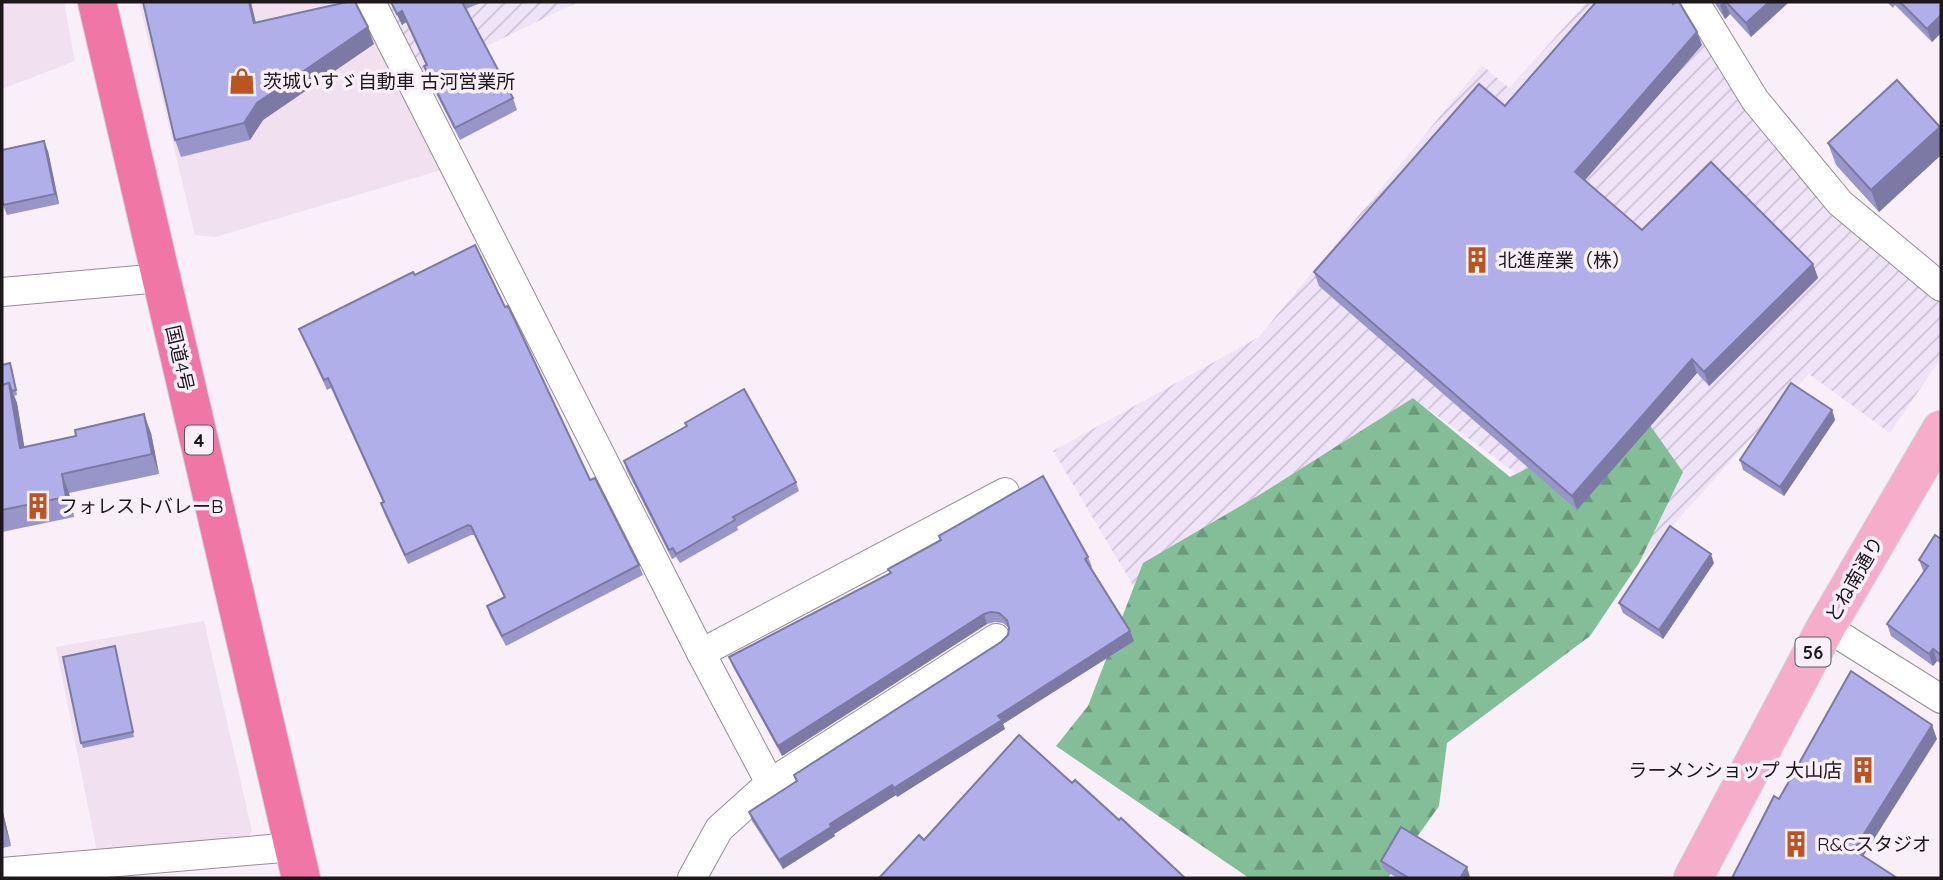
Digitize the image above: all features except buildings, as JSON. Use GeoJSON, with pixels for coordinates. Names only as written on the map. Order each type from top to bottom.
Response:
{"type":"FeatureCollection","features":[{"type":"Feature","properties":{"kind":"highway","name":"国道4号"},"geometry":{"type":"LineString","coordinates":[[97,2],[298,863]]}},
{"type":"Feature","properties":{"kind":"main road","name":"とね南通り"},"geometry":{"type":"LineString","coordinates":[[1693,878],[1826,627],[1941,430]]}},
{"type":"Feature","properties":{"kind":"street"},"geometry":{"type":"LineString","coordinates":[[370,2],[701,653],[770,783]]}},
{"type":"Feature","properties":{"kind":"street"},"geometry":{"type":"LineString","coordinates":[[1695,2],[1755,100],[1840,203],[1941,287]]}},
{"type":"Feature","properties":{"kind":"street"},"geometry":{"type":"LineString","coordinates":[[2,292],[161,278]]}},
{"type":"Feature","properties":{"kind":"street"},"geometry":{"type":"LineString","coordinates":[[701,653],[1005,492]]}},
{"type":"Feature","properties":{"kind":"street"},"geometry":{"type":"LineString","coordinates":[[1826,627],[1941,699]]}},
{"type":"Feature","properties":{"kind":"street"},"geometry":{"type":"LineString","coordinates":[[692,878],[719,829],[770,783],[996,638]]}},
{"type":"Feature","properties":{"kind":"street"},"geometry":{"type":"LineString","coordinates":[[2,872],[298,863]]}},
{"type":"Feature","properties":{"kind":"shaded area"},"geometry":{"type":"Polygon","coordinates":[[[2,2],[64,2],[75,61],[2,89],[2,2]]]}},
{"type":"Feature","properties":{"kind":"shaded area"},"geometry":{"type":"Polygon","coordinates":[[[139,2],[358,2],[445,169],[215,237],[195,235],[139,2]]]}},
{"type":"Feature","properties":{"kind":"shaded area"},"geometry":{"type":"Polygon","coordinates":[[[373,2],[578,2],[412,82],[373,2]]]}},
{"type":"Feature","properties":{"kind":"shaded area"},"geometry":{"type":"Polygon","coordinates":[[[1587,2],[1695,2],[1755,100],[1941,287],[1941,358],[1890,433],[1809,374],[1639,563],[1413,398],[1134,587],[1053,451],[1259,337],[1482,65],[1509,88],[1587,2]]]}},
{"type":"Feature","properties":{"kind":"shaded area"},"geometry":{"type":"Polygon","coordinates":[[[204,621],[252,831],[246,840],[97,851],[56,647],[204,621]]]}},
{"type":"Feature","properties":{"kind":"green space"},"geometry":{"type":"Polygon","coordinates":[[[1413,398],[1510,477],[1640,411],[1683,472],[1639,563],[1590,636],[1447,743],[1439,806],[1388,878],[1249,878],[1056,746],[1088,706],[1143,563],[1261,494],[1413,398]]]}},
{"type":"Feature","properties":{"kind":"place","name":"茨城いすゞ自動車 古河営業所"},"geometry":{"type":"Point","coordinates":[242,81]}},
{"type":"Feature","properties":{"kind":"place","name":"北進産業（株）"},"geometry":{"type":"Point","coordinates":[1477,260]}},
{"type":"Feature","properties":{"kind":"place","name":"フォレストバレーB"},"geometry":{"type":"Point","coordinates":[38,506]}},
{"type":"Feature","properties":{"kind":"place","name":"ラーメンショップ 大山店"},"geometry":{"type":"Point","coordinates":[1863,770]}},
{"type":"Feature","properties":{"kind":"place","name":"R&Cスタジオ"},"geometry":{"type":"Point","coordinates":[1796,844]}}]}
